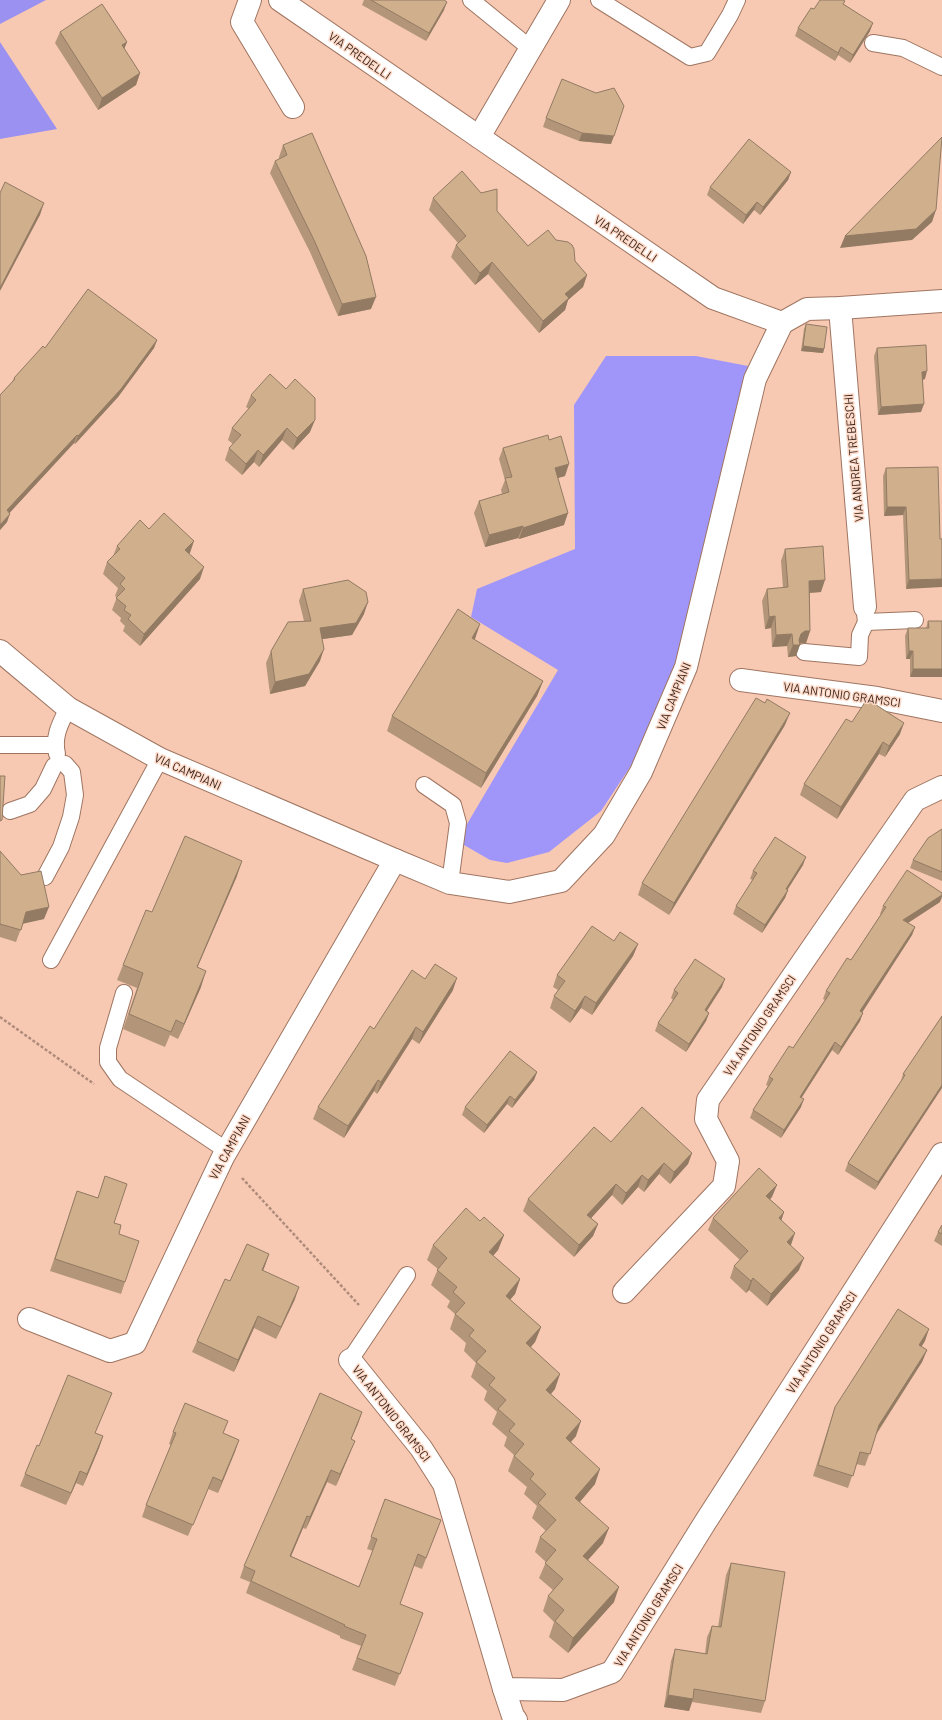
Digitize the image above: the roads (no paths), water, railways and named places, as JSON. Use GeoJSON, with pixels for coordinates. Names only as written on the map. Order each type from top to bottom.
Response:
{"type":"FeatureCollection","features":[{"type":"Feature","properties":{"kind":"street"},"geometry":{"type":"LineString","coordinates":[[250,0],[242,22],[293,107]]}},
{"type":"Feature","properties":{"kind":"street","name":"VIA PREDELLI"},"geometry":{"type":"LineString","coordinates":[[280,0],[713,298],[782,323]]}},
{"type":"Feature","properties":{"kind":"street"},"geometry":{"type":"LineString","coordinates":[[479,137],[559,0]]}},
{"type":"Feature","properties":{"kind":"street"},"geometry":{"type":"LineString","coordinates":[[782,323],[806,309],[942,301]]}},
{"type":"Feature","properties":{"kind":"street","name":"VIA ANDREA TREBESCHI"},"geometry":{"type":"LineString","coordinates":[[840,308],[866,615]]}},
{"type":"Feature","properties":{"kind":"street","name":"VIA CAMPIANI"},"geometry":{"type":"LineString","coordinates":[[0,651],[68,708],[160,759],[450,883],[509,892],[561,882],[604,835],[641,772],[686,667],[755,379],[782,323]]}},
{"type":"Feature","properties":{"kind":"street","name":"VIA ANTONIO GRAMSCI"},"geometry":{"type":"LineString","coordinates":[[741,680],[877,698],[942,711]]}},
{"type":"Feature","properties":{"kind":"street","name":"VIA ANTONIO GRAMSCI"},"geometry":{"type":"LineString","coordinates":[[624,1292],[724,1186],[728,1161],[706,1119],[708,1100],[830,921],[915,800],[942,787]]}},
{"type":"Feature","properties":{"kind":"street","name":"VIA CAMPIANI"},"geometry":{"type":"LineString","coordinates":[[29,1320],[110,1351],[135,1343],[226,1150],[395,860]]}},
{"type":"Feature","properties":{"kind":"street","name":"VIA ANTONIO GRAMSCI"},"geometry":{"type":"LineString","coordinates":[[350,1360],[421,1448],[444,1484],[504,1688],[563,1690],[612,1672],[706,1521],[942,1154]]}},
{"type":"Feature","properties":{"kind":"street"},"geometry":{"type":"LineString","coordinates":[[504,1688],[513,1716],[516,1720]]}},
{"type":"Feature","properties":{"kind":"lane"},"geometry":{"type":"LineString","coordinates":[[471,0],[530,48]]}},
{"type":"Feature","properties":{"kind":"lane"},"geometry":{"type":"LineString","coordinates":[[599,0],[690,57],[708,53],[737,0]]}},
{"type":"Feature","properties":{"kind":"lane"},"geometry":{"type":"LineString","coordinates":[[873,43],[902,48],[942,67]]}},
{"type":"Feature","properties":{"kind":"lane"},"geometry":{"type":"LineString","coordinates":[[804,652],[859,657],[860,635],[866,615],[915,620]]}},
{"type":"Feature","properties":{"kind":"lane"},"geometry":{"type":"LineString","coordinates":[[10,811],[30,804],[43,789],[58,757],[56,732],[68,708]]}},
{"type":"Feature","properties":{"kind":"lane"},"geometry":{"type":"LineString","coordinates":[[0,745],[58,757],[72,772],[75,795],[71,817],[61,847],[45,877]]}},
{"type":"Feature","properties":{"kind":"lane"},"geometry":{"type":"LineString","coordinates":[[51,960],[160,759]]}},
{"type":"Feature","properties":{"kind":"lane"},"geometry":{"type":"LineString","coordinates":[[424,785],[453,805],[458,823],[450,883]]}},
{"type":"Feature","properties":{"kind":"lane"},"geometry":{"type":"LineString","coordinates":[[124,993],[108,1048],[108,1062],[120,1079],[226,1150]]}},
{"type":"Feature","properties":{"kind":"lane"},"geometry":{"type":"LineString","coordinates":[[350,1360],[407,1275]]}}]}
